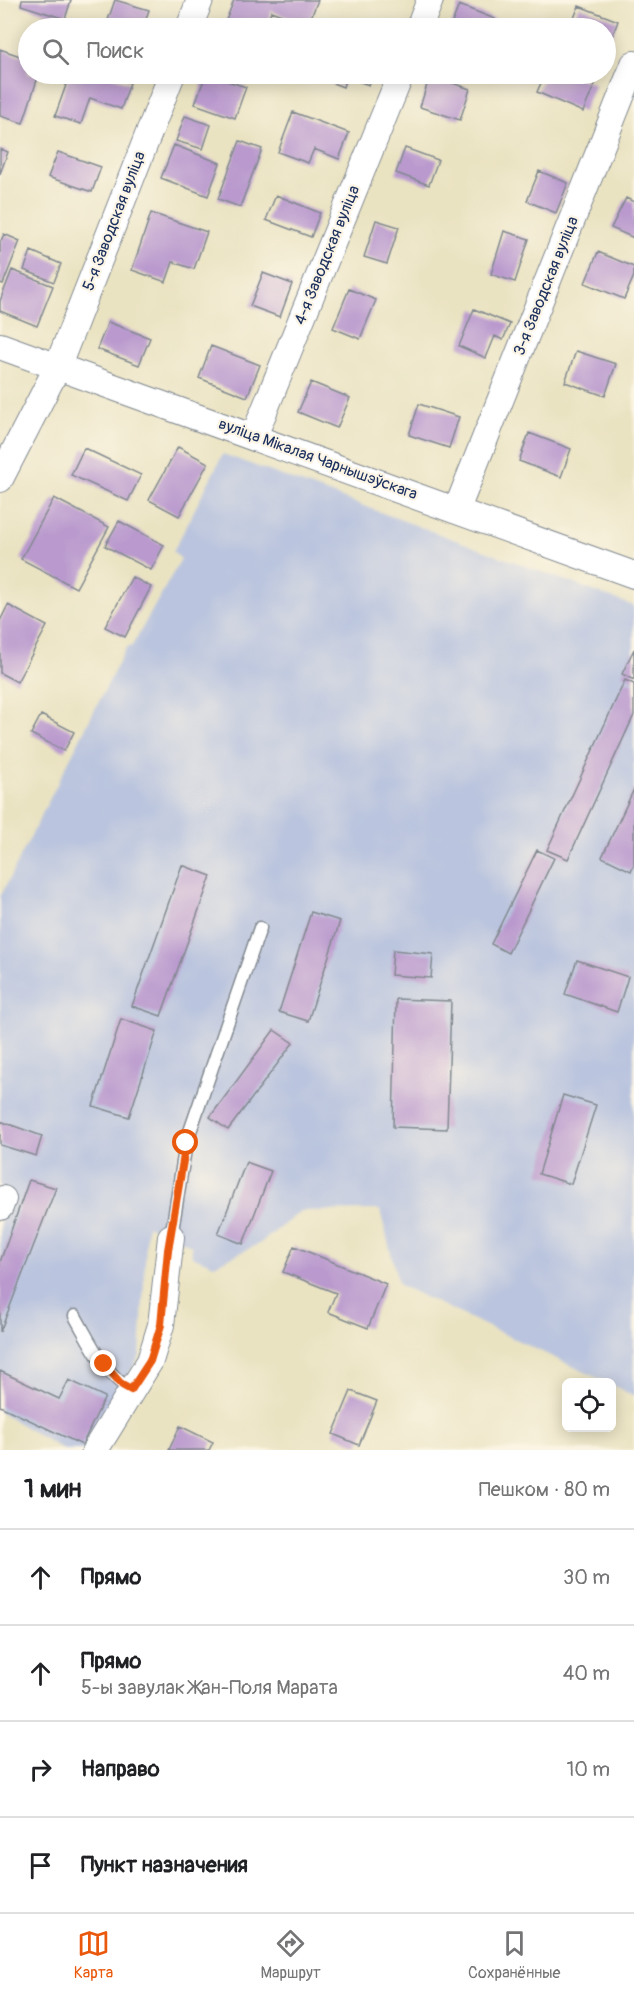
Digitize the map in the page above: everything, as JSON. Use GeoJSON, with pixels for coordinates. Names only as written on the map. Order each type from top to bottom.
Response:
{"type":"FeatureCollection","features":[{"type":"Feature","properties":{"kind":"street"},"geometry":{"type":"LineString","coordinates":[[193,18],[200,0]]}},
{"type":"Feature","properties":{"kind":"street"},"geometry":{"type":"LineString","coordinates":[[423,18],[430,0]]}},
{"type":"Feature","properties":{"kind":"street","name":"3-я Заводская вуліца"},"geometry":{"type":"LineString","coordinates":[[457,509],[634,64]]}},
{"type":"Feature","properties":{"kind":"street","name":"5-я Заводская вуліца"},"geometry":{"type":"LineString","coordinates":[[0,479],[57,368],[168,84]]}},
{"type":"Feature","properties":{"kind":"street","name":"4-я Заводская вуліца"},"geometry":{"type":"LineString","coordinates":[[254,436],[396,84]]}},
{"type":"Feature","properties":{"kind":"street","name":"вуліца Мікалая Чарнышэўскага"},"geometry":{"type":"LineString","coordinates":[[0,346],[457,509],[634,575]]}},
{"type":"Feature","properties":{"kind":"street"},"geometry":{"type":"LineString","coordinates":[[95,1450],[150,1361],[161,1325],[171,1237]]}},
{"type":"Feature","properties":{"kind":"lane"},"geometry":{"type":"LineString","coordinates":[[171,1237],[186,1143],[260,928]]}},
{"type":"Feature","properties":{"kind":"lane"},"geometry":{"type":"LineString","coordinates":[[75,1316],[104,1364],[122,1385],[131,1390]]}},
{"type":"Feature","properties":{"kind":"shaded area"},"geometry":{"type":"Polygon","coordinates":[[[223,454],[634,606],[634,1396],[616,1387],[616,1378],[597,1378],[399,1285],[380,1210],[301,1211],[259,1244],[214,1265],[192,1256],[191,1245],[147,1225],[140,1356],[82,1450],[64,1450],[0,1412],[0,897],[126,648],[132,646],[181,559],[173,552],[223,454]]]}},
{"type":"Feature","properties":{"kind":"building"},"geometry":{"type":"Polygon","coordinates":[[[22,0],[71,0],[65,18],[21,5],[22,0]]]}},
{"type":"Feature","properties":{"kind":"building"},"geometry":{"type":"Polygon","coordinates":[[[115,0],[149,10],[146,18],[109,18],[115,0]]]}},
{"type":"Feature","properties":{"kind":"building"},"geometry":{"type":"Polygon","coordinates":[[[234,0],[318,0],[311,18],[290,18],[271,11],[269,18],[227,18],[234,0]]]}},
{"type":"Feature","properties":{"kind":"building"},"geometry":{"type":"Polygon","coordinates":[[[459,5],[492,18],[454,18],[459,5]]]}},
{"type":"Feature","properties":{"kind":"building"},"geometry":{"type":"Polygon","coordinates":[[[579,6],[610,18],[574,18],[579,6]]]}},
{"type":"Feature","properties":{"kind":"building"},"geometry":{"type":"Polygon","coordinates":[[[0,49],[18,55],[18,84],[36,84],[23,123],[0,116],[0,49]]]}},
{"type":"Feature","properties":{"kind":"building"},"geometry":{"type":"Polygon","coordinates":[[[66,84],[130,84],[121,109],[90,98],[81,124],[55,116],[66,84]]]}},
{"type":"Feature","properties":{"kind":"building"},"geometry":{"type":"Polygon","coordinates":[[[202,84],[237,84],[246,87],[235,118],[195,104],[202,84]]]}},
{"type":"Feature","properties":{"kind":"building"},"geometry":{"type":"Polygon","coordinates":[[[427,84],[456,84],[470,89],[460,120],[420,107],[427,84]]]}},
{"type":"Feature","properties":{"kind":"building"},"geometry":{"type":"Polygon","coordinates":[[[541,84],[595,84],[583,112],[537,92],[541,84]]]}},
{"type":"Feature","properties":{"kind":"building"},"geometry":{"type":"Polygon","coordinates":[[[293,112],[349,133],[339,159],[314,149],[308,163],[278,152],[293,112]]]}},
{"type":"Feature","properties":{"kind":"building"},"geometry":{"type":"Polygon","coordinates":[[[185,116],[211,125],[203,149],[176,141],[185,116]]]}},
{"type":"Feature","properties":{"kind":"building"},"geometry":{"type":"Polygon","coordinates":[[[240,141],[262,149],[240,207],[218,199],[240,141]]]}},
{"type":"Feature","properties":{"kind":"building"},"geometry":{"type":"Polygon","coordinates":[[[174,145],[220,163],[208,196],[161,178],[174,145]]]}},
{"type":"Feature","properties":{"kind":"building"},"geometry":{"type":"Polygon","coordinates":[[[405,148],[438,160],[429,185],[396,173],[405,148]]]}},
{"type":"Feature","properties":{"kind":"building"},"geometry":{"type":"Polygon","coordinates":[[[0,149],[8,152],[0,174],[0,149]]]}},
{"type":"Feature","properties":{"kind":"building"},"geometry":{"type":"Polygon","coordinates":[[[58,152],[101,167],[92,192],[48,177],[58,152]]]}},
{"type":"Feature","properties":{"kind":"building"},"geometry":{"type":"Polygon","coordinates":[[[539,171],[568,183],[556,213],[527,201],[539,171]]]}},
{"type":"Feature","properties":{"kind":"building"},"geometry":{"type":"Polygon","coordinates":[[[276,195],[320,213],[311,237],[266,220],[276,195]]]}},
{"type":"Feature","properties":{"kind":"building"},"geometry":{"type":"Polygon","coordinates":[[[626,198],[634,202],[634,238],[611,228],[626,198]]]}},
{"type":"Feature","properties":{"kind":"building"},"geometry":{"type":"Polygon","coordinates":[[[151,213],[207,232],[194,269],[173,262],[166,282],[132,270],[151,213]]]}},
{"type":"Feature","properties":{"kind":"building"},"geometry":{"type":"Polygon","coordinates":[[[376,220],[399,227],[387,264],[364,257],[376,220]]]}},
{"type":"Feature","properties":{"kind":"building"},"geometry":{"type":"Polygon","coordinates":[[[504,231],[529,239],[515,282],[491,274],[504,231]]]}},
{"type":"Feature","properties":{"kind":"building"},"geometry":{"type":"Polygon","coordinates":[[[4,234],[20,241],[3,284],[0,283],[0,243],[4,234]]]}},
{"type":"Feature","properties":{"kind":"building"},"geometry":{"type":"Polygon","coordinates":[[[31,251],[61,264],[54,282],[24,270],[31,251]]]}},
{"type":"Feature","properties":{"kind":"building"},"geometry":{"type":"Polygon","coordinates":[[[598,252],[634,267],[634,276],[624,299],[585,283],[598,252]]]}},
{"type":"Feature","properties":{"kind":"building"},"geometry":{"type":"Polygon","coordinates":[[[12,270],[53,286],[37,326],[0,311],[0,301],[12,270]]]}},
{"type":"Feature","properties":{"kind":"building"},"geometry":{"type":"Polygon","coordinates":[[[263,273],[292,284],[280,317],[250,306],[263,273]]]}},
{"type":"Feature","properties":{"kind":"building"},"geometry":{"type":"Polygon","coordinates":[[[349,289],[376,300],[360,339],[333,328],[349,289]]]}},
{"type":"Feature","properties":{"kind":"building"},"geometry":{"type":"Polygon","coordinates":[[[474,309],[510,324],[503,340],[495,336],[486,358],[459,346],[474,309]]]}},
{"type":"Feature","properties":{"kind":"building"},"geometry":{"type":"Polygon","coordinates":[[[108,322],[150,338],[139,365],[97,349],[108,322]]]}},
{"type":"Feature","properties":{"kind":"building"},"geometry":{"type":"Polygon","coordinates":[[[211,346],[260,365],[247,397],[199,378],[211,346]]]}},
{"type":"Feature","properties":{"kind":"building"},"geometry":{"type":"Polygon","coordinates":[[[576,351],[616,364],[605,396],[565,382],[576,351]]]}},
{"type":"Feature","properties":{"kind":"building"},"geometry":{"type":"Polygon","coordinates":[[[311,382],[350,398],[337,428],[298,412],[311,382]]]}},
{"type":"Feature","properties":{"kind":"building"},"geometry":{"type":"Polygon","coordinates":[[[419,404],[459,417],[449,448],[409,435],[419,404]]]}},
{"type":"Feature","properties":{"kind":"building"},"geometry":{"type":"Polygon","coordinates":[[[529,433],[571,449],[561,477],[519,461],[529,433]]]}},
{"type":"Feature","properties":{"kind":"building"},"geometry":{"type":"Polygon","coordinates":[[[178,447],[208,463],[179,516],[149,500],[178,447]]]}},
{"type":"Feature","properties":{"kind":"building"},"geometry":{"type":"Polygon","coordinates":[[[84,448],[141,475],[128,501],[71,475],[84,448]]]}},
{"type":"Feature","properties":{"kind":"building"},"geometry":{"type":"Polygon","coordinates":[[[54,498],[109,527],[76,588],[21,559],[54,498]]]}},
{"type":"Feature","properties":{"kind":"building"},"geometry":{"type":"Polygon","coordinates":[[[119,521],[164,545],[151,570],[105,546],[119,521]]]}},
{"type":"Feature","properties":{"kind":"building"},"geometry":{"type":"Polygon","coordinates":[[[132,577],[151,587],[125,637],[105,627],[132,577]]]}},
{"type":"Feature","properties":{"kind":"building"},"geometry":{"type":"Polygon","coordinates":[[[8,605],[47,626],[17,682],[0,673],[0,621],[8,605]]]}},
{"type":"Feature","properties":{"kind":"building"},"geometry":{"type":"Polygon","coordinates":[[[634,649],[634,680],[622,674],[634,649]]]}},
{"type":"Feature","properties":{"kind":"building"},"geometry":{"type":"Polygon","coordinates":[[[625,680],[634,684],[634,715],[568,859],[547,850],[625,680]]]}},
{"type":"Feature","properties":{"kind":"building"},"geometry":{"type":"Polygon","coordinates":[[[41,715],[74,732],[64,751],[31,734],[41,715]]]}},
{"type":"Feature","properties":{"kind":"building"},"geometry":{"type":"Polygon","coordinates":[[[634,789],[634,864],[631,871],[602,857],[634,789]]]}},
{"type":"Feature","properties":{"kind":"building"},"geometry":{"type":"Polygon","coordinates":[[[537,850],[554,858],[508,953],[491,944],[537,850]]]}},
{"type":"Feature","properties":{"kind":"building"},"geometry":{"type":"Polygon","coordinates":[[[182,865],[211,876],[161,1016],[132,1006],[182,865]]]}},
{"type":"Feature","properties":{"kind":"building"},"geometry":{"type":"Polygon","coordinates":[[[311,912],[340,921],[308,1021],[279,1012],[311,912]]]}},
{"type":"Feature","properties":{"kind":"building"},"geometry":{"type":"Polygon","coordinates":[[[393,950],[433,954],[431,978],[391,975],[393,950]]]}},
{"type":"Feature","properties":{"kind":"building"},"geometry":{"type":"Polygon","coordinates":[[[577,960],[628,977],[617,1012],[565,994],[577,960]]]}},
{"type":"Feature","properties":{"kind":"building"},"geometry":{"type":"Polygon","coordinates":[[[396,999],[451,1001],[447,1129],[393,1127],[396,999]]]}},
{"type":"Feature","properties":{"kind":"building"},"geometry":{"type":"Polygon","coordinates":[[[121,1019],[157,1031],[129,1117],[93,1106],[121,1019]]]}},
{"type":"Feature","properties":{"kind":"building"},"geometry":{"type":"Polygon","coordinates":[[[274,1030],[293,1043],[228,1130],[210,1117],[274,1030]]]}},
{"type":"Feature","properties":{"kind":"building"},"geometry":{"type":"Polygon","coordinates":[[[563,1095],[596,1105],[571,1184],[539,1174],[563,1095]]]}},
{"type":"Feature","properties":{"kind":"building"},"geometry":{"type":"Polygon","coordinates":[[[0,1121],[42,1136],[36,1156],[0,1145],[0,1121]]]}},
{"type":"Feature","properties":{"kind":"building"},"geometry":{"type":"Polygon","coordinates":[[[246,1162],[271,1171],[243,1244],[218,1234],[246,1162]]]}},
{"type":"Feature","properties":{"kind":"building"},"geometry":{"type":"Polygon","coordinates":[[[29,1180],[56,1188],[0,1332],[0,1262],[29,1180]]]}},
{"type":"Feature","properties":{"kind":"building"},"geometry":{"type":"Polygon","coordinates":[[[294,1246],[386,1284],[368,1328],[328,1312],[336,1293],[283,1272],[294,1246]]]}},
{"type":"Feature","properties":{"kind":"building"},"geometry":{"type":"Polygon","coordinates":[[[0,1371],[59,1399],[69,1380],[105,1397],[82,1445],[0,1406],[0,1371]]]}},
{"type":"Feature","properties":{"kind":"building"},"geometry":{"type":"Polygon","coordinates":[[[351,1391],[377,1401],[359,1445],[333,1434],[351,1391]]]}},
{"type":"Feature","properties":{"kind":"building"},"geometry":{"type":"Polygon","coordinates":[[[180,1426],[213,1442],[209,1450],[169,1450],[180,1426]]]}},
{"type":"Feature","properties":{"kind":"route"},"geometry":{"type":"LineString","coordinates":[[104,1364],[122,1385],[131,1390],[150,1361],[161,1325],[168,1250],[186,1143]]}}]}
